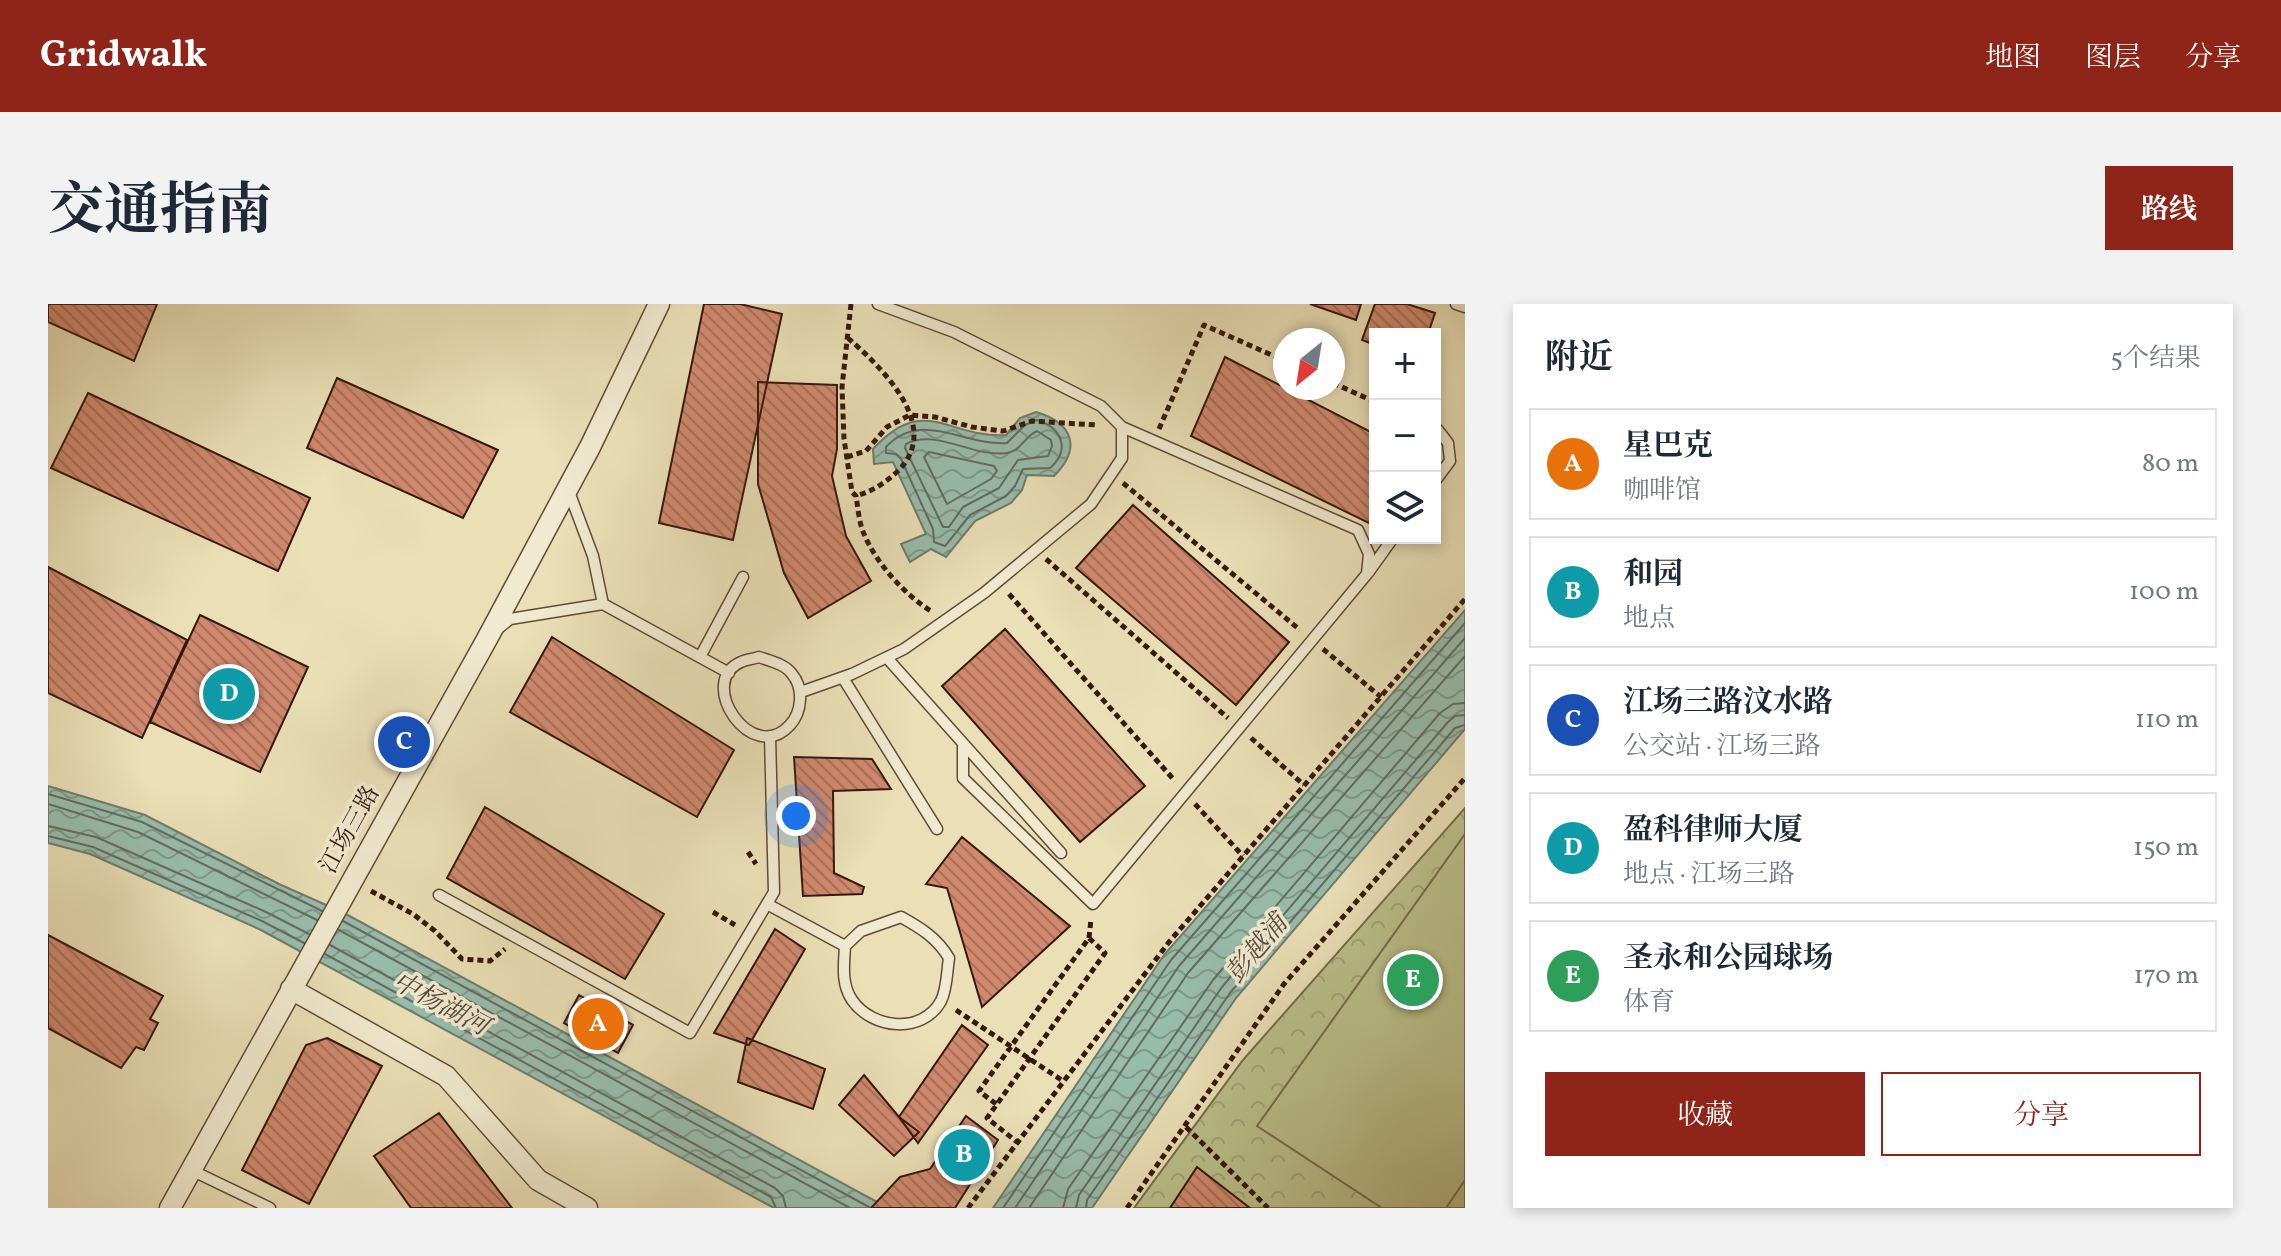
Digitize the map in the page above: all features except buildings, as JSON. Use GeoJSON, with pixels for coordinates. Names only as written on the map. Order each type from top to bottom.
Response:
{"type":"FeatureCollection","features":[{"type":"Feature","properties":{"kind":"street","name":"江场三路"},"geometry":{"type":"LineString","coordinates":[[170,1208],[487,639],[568,488],[659,304]]}},
{"type":"Feature","properties":{"kind":"street"},"geometry":{"type":"LineString","coordinates":[[296,980],[446,1076],[538,1180],[587,1208]]}},
{"type":"Feature","properties":{"kind":"lane"},"geometry":{"type":"LineString","coordinates":[[878,304],[954,332],[1101,406],[1122,427],[1358,530],[1369,554],[1367,574]]}},
{"type":"Feature","properties":{"kind":"lane"},"geometry":{"type":"LineString","coordinates":[[1456,304],[1465,307]]}},
{"type":"Feature","properties":{"kind":"lane"},"geometry":{"type":"LineString","coordinates":[[801,692],[843,678],[904,649],[998,581],[1091,504],[1122,458],[1122,427]]}},
{"type":"Feature","properties":{"kind":"lane"},"geometry":{"type":"LineString","coordinates":[[1441,434],[1448,443],[1450,461],[1441,473]]}},
{"type":"Feature","properties":{"kind":"lane"},"geometry":{"type":"LineString","coordinates":[[568,488],[593,556],[603,604]]}},
{"type":"Feature","properties":{"kind":"lane"},"geometry":{"type":"LineString","coordinates":[[963,743],[963,778],[1093,904],[1389,544]]}},
{"type":"Feature","properties":{"kind":"lane"},"geometry":{"type":"LineString","coordinates":[[700,657],[743,577]]}},
{"type":"Feature","properties":{"kind":"lane"},"geometry":{"type":"LineString","coordinates":[[487,639],[510,619],[603,604],[729,673]]}},
{"type":"Feature","properties":{"kind":"lane"},"geometry":{"type":"LineString","coordinates":[[759,657],[779,664],[792,673],[801,692],[793,722],[783,732],[770,736],[749,732],[726,705],[724,691],[729,673],[739,662],[759,657]]}},
{"type":"Feature","properties":{"kind":"lane"},"geometry":{"type":"LineString","coordinates":[[887,658],[1061,853]]}},
{"type":"Feature","properties":{"kind":"lane"},"geometry":{"type":"LineString","coordinates":[[843,678],[937,829]]}},
{"type":"Feature","properties":{"kind":"lane"},"geometry":{"type":"LineString","coordinates":[[439,895],[690,1033],[774,892],[770,736]]}},
{"type":"Feature","properties":{"kind":"lane"},"geometry":{"type":"LineString","coordinates":[[767,904],[845,946]]}},
{"type":"Feature","properties":{"kind":"lane"},"geometry":{"type":"LineString","coordinates":[[901,917],[923,928],[941,944],[949,958],[941,1000],[926,1017],[906,1025],[888,1024],[867,1017],[851,999],[845,984],[845,946],[861,931],[901,917]]}},
{"type":"Feature","properties":{"kind":"lane"},"geometry":{"type":"LineString","coordinates":[[191,1170],[270,1208]]}},
{"type":"Feature","properties":{"kind":"path"},"geometry":{"type":"LineString","coordinates":[[851,304],[842,387],[852,492],[856,496],[864,534],[888,572],[913,600],[945,621]]}},
{"type":"Feature","properties":{"kind":"path"},"geometry":{"type":"LineString","coordinates":[[1154,440],[1204,325],[1273,356]]}},
{"type":"Feature","properties":{"kind":"path"},"geometry":{"type":"LineString","coordinates":[[848,338],[879,365],[899,392],[910,415],[914,436],[907,461],[895,474],[872,492],[856,496]]}},
{"type":"Feature","properties":{"kind":"path"},"geometry":{"type":"LineString","coordinates":[[1345,388],[1371,400]]}},
{"type":"Feature","properties":{"kind":"path"},"geometry":{"type":"LineString","coordinates":[[847,457],[866,451],[887,427],[910,415],[1003,431],[1032,421],[1122,427]]}},
{"type":"Feature","properties":{"kind":"path"},"geometry":{"type":"LineString","coordinates":[[1112,473],[1381,697]]}},
{"type":"Feature","properties":{"kind":"path"},"geometry":{"type":"LineString","coordinates":[[1035,550],[1304,785]]}},
{"type":"Feature","properties":{"kind":"path"},"geometry":{"type":"LineString","coordinates":[[998,581],[1243,856]]}},
{"type":"Feature","properties":{"kind":"path"},"geometry":{"type":"LineString","coordinates":[[968,1208],[1169,942],[1465,599]]}},
{"type":"Feature","properties":{"kind":"path"},"geometry":{"type":"LineString","coordinates":[[1127,1208],[1284,984],[1465,778]]}},
{"type":"Feature","properties":{"kind":"path"},"geometry":{"type":"LineString","coordinates":[[351,880],[413,914],[462,959],[490,961],[519,939]]}},
{"type":"Feature","properties":{"kind":"path"},"geometry":{"type":"LineString","coordinates":[[713,912],[749,934]]}},
{"type":"Feature","properties":{"kind":"path"},"geometry":{"type":"LineString","coordinates":[[996,1104],[979,1091],[1089,938],[1105,953],[987,1118],[1017,1142]]}},
{"type":"Feature","properties":{"kind":"path"},"geometry":{"type":"LineString","coordinates":[[941,1000],[1063,1081]]}},
{"type":"Feature","properties":{"kind":"path"},"geometry":{"type":"LineString","coordinates":[[1186,1127],[1268,1208]]}},
{"type":"Feature","properties":{"kind":"green space"},"geometry":{"type":"Polygon","coordinates":[[[1465,808],[1465,1208],[1134,1208],[1243,1060],[1465,808]]]}},
{"type":"Feature","properties":{"kind":"green space"},"geometry":{"type":"Polygon","coordinates":[[[1465,834],[1465,1180],[1446,1208],[1382,1208],[1257,1126],[1465,834]]]}},
{"type":"Feature","properties":{"kind":"water"},"geometry":{"type":"Polygon","coordinates":[[[1036,412],[1058,423],[1069,438],[1068,456],[1063,466],[1054,476],[1027,475],[1022,490],[1011,503],[975,521],[946,557],[931,549],[910,562],[901,544],[926,534],[893,462],[874,464],[873,449],[891,432],[907,424],[936,422],[967,431],[1006,435],[1020,418],[1036,412]]]}},
{"type":"Feature","properties":{"kind":"water","name":"彭越浦"},"geometry":{"type":"Polygon","coordinates":[[[1465,610],[1465,729],[1236,998],[1092,1208],[993,1208],[1164,955],[1465,610]]]}},
{"type":"Feature","properties":{"kind":"water","name":"中杨湖河"},"geometry":{"type":"Polygon","coordinates":[[[48,786],[145,815],[279,884],[344,913],[888,1208],[774,1208],[259,929],[90,854],[48,843],[48,786]]]}},
{"type":"Feature","properties":{"kind":"place","name":"盈科律师大厦"},"geometry":{"type":"Point","coordinates":[229,694]}},
{"type":"Feature","properties":{"kind":"place","name":"江场三路汶水路"},"geometry":{"type":"Point","coordinates":[404,742]}},
{"type":"Feature","properties":{"kind":"place","name":"圣永和公园球场"},"geometry":{"type":"Point","coordinates":[1413,980]}},
{"type":"Feature","properties":{"kind":"place","name":"星巴克"},"geometry":{"type":"Point","coordinates":[598,1024]}},
{"type":"Feature","properties":{"kind":"place","name":"和园"},"geometry":{"type":"Point","coordinates":[964,1155]}}]}
